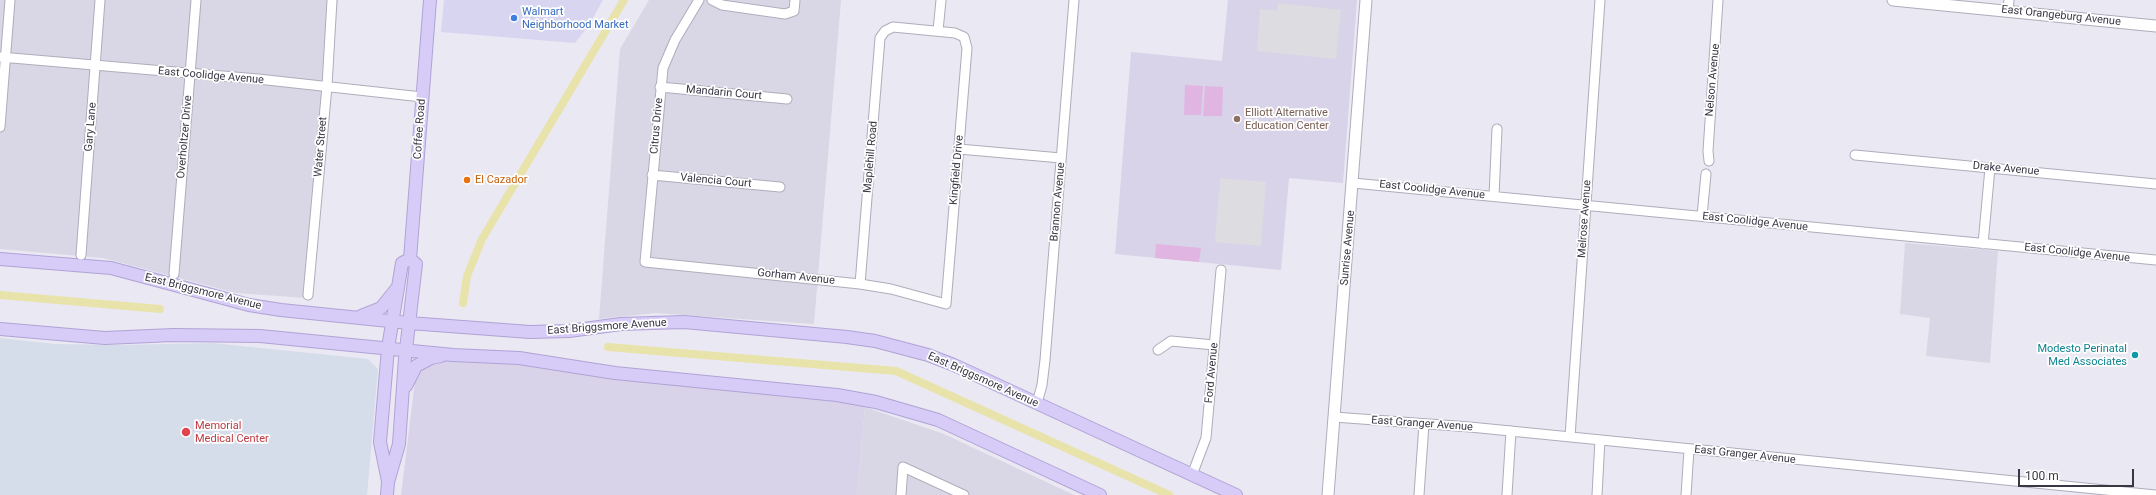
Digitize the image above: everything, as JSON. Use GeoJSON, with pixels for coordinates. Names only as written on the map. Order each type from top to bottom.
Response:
{"type":"FeatureCollection","features":[{"type":"Feature","properties":{"kind":"main road","name":"Coffee Road"},"geometry":{"type":"LineString","coordinates":[[410,259],[430,0]]}},
{"type":"Feature","properties":{"kind":"main road","name":"East Briggsmore Avenue"},"geometry":{"type":"LineString","coordinates":[[0,258],[111,268],[249,305],[392,322],[541,332],[622,324],[684,322],[847,337],[881,342],[928,355],[954,365],[1236,495]]}},
{"type":"Feature","properties":{"kind":"main road","name":"Coffee Road"},"geometry":{"type":"LineString","coordinates":[[388,482],[380,442],[388,348],[402,263],[410,259]]}},
{"type":"Feature","properties":{"kind":"main road","name":"Coffee Road"},"geometry":{"type":"LineString","coordinates":[[387,495],[388,482],[399,444],[406,351],[416,264],[410,259]]}},
{"type":"Feature","properties":{"kind":"main road"},"geometry":{"type":"LineString","coordinates":[[355,317],[381,308],[399,285]]}},
{"type":"Feature","properties":{"kind":"main road"},"geometry":{"type":"LineString","coordinates":[[0,329],[105,338],[173,335],[260,336],[453,355],[519,358],[615,373],[837,395],[876,402],[938,420],[1100,495]]}},
{"type":"Feature","properties":{"kind":"main road"},"geometry":{"type":"LineString","coordinates":[[402,397],[409,378],[416,366],[431,358],[453,355]]}},
{"type":"Feature","properties":{"kind":"street"},"geometry":{"type":"LineString","coordinates":[[0,127],[3,58],[10,0]]}},
{"type":"Feature","properties":{"kind":"street","name":"Gary Lane"},"geometry":{"type":"LineString","coordinates":[[80,255],[100,0]]}},
{"type":"Feature","properties":{"kind":"street","name":"Overholtzer Drive"},"geometry":{"type":"LineString","coordinates":[[174,274],[196,0]]}},
{"type":"Feature","properties":{"kind":"street","name":"Water Street"},"geometry":{"type":"LineString","coordinates":[[308,294],[327,86],[332,0]]}},
{"type":"Feature","properties":{"kind":"street","name":"Citrus Drive"},"geometry":{"type":"LineString","coordinates":[[645,262],[660,87],[668,54],[699,0]]}},
{"type":"Feature","properties":{"kind":"street"},"geometry":{"type":"LineString","coordinates":[[712,0],[722,5],[785,14],[794,11],[794,0]]}},
{"type":"Feature","properties":{"kind":"street"},"geometry":{"type":"LineString","coordinates":[[938,31],[941,0]]}},
{"type":"Feature","properties":{"kind":"street","name":"Brannon Avenue"},"geometry":{"type":"LineString","coordinates":[[1037,403],[1042,384],[1045,360],[1074,0]]}},
{"type":"Feature","properties":{"kind":"street","name":"Sunrise Avenue"},"geometry":{"type":"LineString","coordinates":[[1328,495],[1366,0]]}},
{"type":"Feature","properties":{"kind":"street","name":"Melrose Avenue"},"geometry":{"type":"LineString","coordinates":[[1570,437],[1600,0]]}},
{"type":"Feature","properties":{"kind":"street","name":"Nelson Avenue"},"geometry":{"type":"LineString","coordinates":[[1709,161],[1708,151],[1718,0]]}},
{"type":"Feature","properties":{"kind":"street","name":"East Orangeburg Avenue"},"geometry":{"type":"LineString","coordinates":[[1893,0],[2008,6],[2156,26]]}},
{"type":"Feature","properties":{"kind":"street","name":"Maplehill Road"},"geometry":{"type":"LineString","coordinates":[[860,284],[880,38],[885,31],[893,27],[938,31]]}},
{"type":"Feature","properties":{"kind":"street","name":"Kingfield Drive"},"geometry":{"type":"LineString","coordinates":[[938,31],[955,33],[964,38],[967,48],[946,304]]}},
{"type":"Feature","properties":{"kind":"street","name":"East Coolidge Avenue"},"geometry":{"type":"LineString","coordinates":[[3,58],[327,86],[422,97]]}},
{"type":"Feature","properties":{"kind":"street","name":"Mandarin Court"},"geometry":{"type":"LineString","coordinates":[[660,87],[787,99]]}},
{"type":"Feature","properties":{"kind":"street"},"geometry":{"type":"LineString","coordinates":[[1494,196],[1497,129]]}},
{"type":"Feature","properties":{"kind":"street"},"geometry":{"type":"LineString","coordinates":[[959,149],[1061,158]]}},
{"type":"Feature","properties":{"kind":"street","name":"Drake Avenue"},"geometry":{"type":"LineString","coordinates":[[1855,155],[2156,184]]}},
{"type":"Feature","properties":{"kind":"street"},"geometry":{"type":"LineString","coordinates":[[1983,244],[1990,168]]}},
{"type":"Feature","properties":{"kind":"street"},"geometry":{"type":"LineString","coordinates":[[1702,216],[1706,174]]}},
{"type":"Feature","properties":{"kind":"street","name":"Valencia Court"},"geometry":{"type":"LineString","coordinates":[[652,176],[780,188]]}},
{"type":"Feature","properties":{"kind":"street","name":"East Coolidge Avenue"},"geometry":{"type":"LineString","coordinates":[[1353,183],[2156,260]]}},
{"type":"Feature","properties":{"kind":"street","name":"Gorham Avenue"},"geometry":{"type":"LineString","coordinates":[[645,262],[860,284],[891,289],[946,304]]}},
{"type":"Feature","properties":{"kind":"street","name":"Ford Avenue"},"geometry":{"type":"LineString","coordinates":[[1192,475],[1206,438],[1221,270]]}},
{"type":"Feature","properties":{"kind":"street"},"geometry":{"type":"LineString","coordinates":[[1158,350],[1171,341],[1214,345]]}},
{"type":"Feature","properties":{"kind":"street","name":"East Granger Avenue"},"geometry":{"type":"LineString","coordinates":[[1334,417],[1511,431],[1689,450],[2156,495]]}},
{"type":"Feature","properties":{"kind":"street"},"geometry":{"type":"LineString","coordinates":[[1419,495],[1424,424]]}},
{"type":"Feature","properties":{"kind":"street"},"geometry":{"type":"LineString","coordinates":[[1507,495],[1511,431]]}},
{"type":"Feature","properties":{"kind":"street"},"geometry":{"type":"LineString","coordinates":[[1596,495],[1600,440]]}},
{"type":"Feature","properties":{"kind":"street"},"geometry":{"type":"LineString","coordinates":[[1686,495],[1689,450]]}},
{"type":"Feature","properties":{"kind":"street"},"geometry":{"type":"LineString","coordinates":[[901,495],[903,467],[964,495]]}},
{"type":"Feature","properties":{"kind":"shaded area"},"geometry":{"type":"Polygon","coordinates":[[[0,0],[338,0],[306,298],[236,293],[103,258],[0,249],[0,0]]]}},
{"type":"Feature","properties":{"kind":"shaded area"},"geometry":{"type":"Polygon","coordinates":[[[444,0],[603,0],[589,25],[575,43],[441,32],[444,0]]]}},
{"type":"Feature","properties":{"kind":"shaded area"},"geometry":{"type":"Polygon","coordinates":[[[649,0],[841,0],[814,324],[655,313],[599,319],[620,49],[649,0]]]}},
{"type":"Feature","properties":{"kind":"shaded area","name":"Elliott Alternative Education Center"},"geometry":{"type":"Polygon","coordinates":[[[1228,0],[1357,0],[1343,183],[1289,178],[1281,270],[1115,254],[1131,52],[1222,61],[1228,0]]]}},
{"type":"Feature","properties":{"kind":"shaded area"},"geometry":{"type":"Polygon","coordinates":[[[1278,3],[1341,10],[1336,59],[1257,51],[1260,9],[1277,11],[1278,3]]]}},
{"type":"Feature","properties":{"kind":"shaded area"},"geometry":{"type":"Polygon","coordinates":[[[1185,85],[1203,86],[1201,115],[1184,115],[1185,85]]]}},
{"type":"Feature","properties":{"kind":"shaded area"},"geometry":{"type":"Polygon","coordinates":[[[1205,86],[1223,87],[1222,116],[1203,116],[1205,86]]]}},
{"type":"Feature","properties":{"kind":"shaded area"},"geometry":{"type":"Polygon","coordinates":[[[1220,178],[1266,182],[1261,246],[1215,242],[1220,178]]]}},
{"type":"Feature","properties":{"kind":"shaded area"},"geometry":{"type":"Polygon","coordinates":[[[1905,243],[1998,251],[1990,363],[1926,356],[1930,318],[1900,314],[1905,243]]]}},
{"type":"Feature","properties":{"kind":"shaded area"},"geometry":{"type":"Polygon","coordinates":[[[1156,244],[1201,248],[1199,262],[1155,258],[1156,244]]]}},
{"type":"Feature","properties":{"kind":"shaded area","name":"Memorial Medical Center"},"geometry":{"type":"Polygon","coordinates":[[[0,338],[55,344],[122,345],[212,343],[368,359],[378,369],[367,495],[0,495],[0,338]]]}},
{"type":"Feature","properties":{"kind":"shaded area"},"geometry":{"type":"Polygon","coordinates":[[[433,358],[568,368],[751,393],[826,399],[865,407],[857,495],[401,495],[416,373],[433,358]]]}},
{"type":"Feature","properties":{"kind":"shaded area"},"geometry":{"type":"Polygon","coordinates":[[[865,407],[944,434],[1074,495],[857,495],[865,407]]]}},
{"type":"Feature","properties":{"kind":"waterway"},"geometry":{"type":"LineString","coordinates":[[463,303],[467,276],[482,239],[624,0]]}},
{"type":"Feature","properties":{"kind":"waterway"},"geometry":{"type":"LineString","coordinates":[[0,295],[160,309]]}},
{"type":"Feature","properties":{"kind":"waterway"},"geometry":{"type":"LineString","coordinates":[[608,347],[896,371],[1169,495]]}},
{"type":"Feature","properties":{"kind":"place","name":"Walmart Neighborhood Market"},"geometry":{"type":"Point","coordinates":[514,18]}},
{"type":"Feature","properties":{"kind":"place","name":"Elliott Alternative Education Center"},"geometry":{"type":"Point","coordinates":[1237,119]}},
{"type":"Feature","properties":{"kind":"place","name":"El Cazador"},"geometry":{"type":"Point","coordinates":[467,180]}},
{"type":"Feature","properties":{"kind":"place","name":"Modesto Perinatal Med Associates"},"geometry":{"type":"Point","coordinates":[2135,355]}},
{"type":"Feature","properties":{"kind":"place","name":"Memorial Medical Center"},"geometry":{"type":"Point","coordinates":[186,432]}}]}
